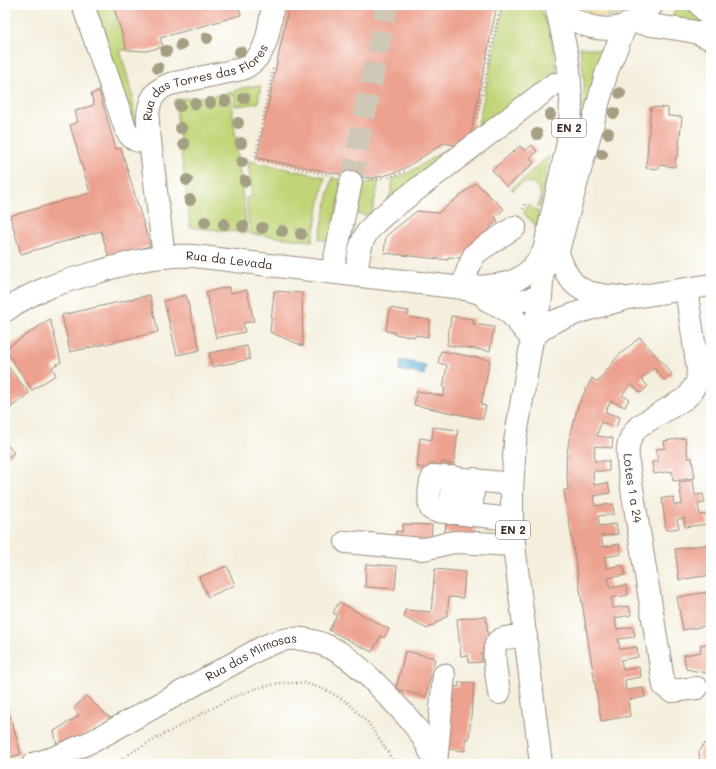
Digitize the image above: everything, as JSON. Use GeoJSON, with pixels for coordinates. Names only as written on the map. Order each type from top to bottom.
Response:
{"type":"FeatureCollection","features":[{"type":"Feature","properties":{"kind":"main road"},"geometry":{"type":"LineString","coordinates":[[83,5],[126,130],[134,140],[150,140]]}},
{"type":"Feature","properties":{"kind":"main road","name":"Rua das Torres das Flores"},"geometry":{"type":"LineString","coordinates":[[164,257],[148,124],[148,110],[150,102],[161,89],[173,83],[242,69],[250,65],[261,53],[266,43],[272,16],[272,5]]}},
{"type":"Feature","properties":{"kind":"main road","name":"EN 2"},"geometry":{"type":"LineString","coordinates":[[541,764],[514,546],[512,484],[515,442],[532,339],[551,252],[569,134],[571,92],[569,66],[556,5]]}},
{"type":"Feature","properties":{"kind":"main road","name":"EN 2"},"geometry":{"type":"LineString","coordinates":[[559,5],[576,21],[592,27],[609,29],[629,24],[645,13],[652,5]]}},
{"type":"Feature","properties":{"kind":"main road"},"geometry":{"type":"LineString","coordinates":[[700,5],[711,17]]}},
{"type":"Feature","properties":{"kind":"main road"},"geometry":{"type":"LineString","coordinates":[[629,24],[690,31],[711,39]]}},
{"type":"Feature","properties":{"kind":"main road","name":"EN 2"},"geometry":{"type":"LineString","coordinates":[[551,252],[607,71],[629,24]]}},
{"type":"Feature","properties":{"kind":"main road"},"geometry":{"type":"LineString","coordinates":[[356,275],[361,244],[364,237],[373,225],[390,210],[554,84]]}},
{"type":"Feature","properties":{"kind":"main road"},"geometry":{"type":"LineString","coordinates":[[332,272],[351,180]]}},
{"type":"Feature","properties":{"kind":"main road"},"geometry":{"type":"LineString","coordinates":[[462,288],[474,255],[519,219]]}},
{"type":"Feature","properties":{"kind":"main road"},"geometry":{"type":"LineString","coordinates":[[462,288],[496,285],[516,280],[524,276],[539,260],[551,252],[573,283],[582,290],[597,295],[628,298]]}},
{"type":"Feature","properties":{"kind":"main road","name":"Rua da Levada"},"geometry":{"type":"LineString","coordinates":[[5,312],[24,299],[62,282],[135,261],[178,256],[194,256],[462,288]]}},
{"type":"Feature","properties":{"kind":"main road"},"geometry":{"type":"LineString","coordinates":[[462,288],[507,310],[532,339],[555,321],[566,316],[628,298],[711,284]]}},
{"type":"Feature","properties":{"kind":"main road"},"geometry":{"type":"LineString","coordinates":[[462,288],[512,300],[541,296],[558,308],[568,311],[583,311]]}},
{"type":"Feature","properties":{"kind":"main road","name":"Lotes 1 a 24"},"geometry":{"type":"LineString","coordinates":[[686,289],[698,361],[697,382],[686,398],[639,426],[633,432],[630,438],[628,452],[629,470],[664,686],[672,691],[697,688]]}},
{"type":"Feature","properties":{"kind":"main road"},"geometry":{"type":"LineString","coordinates":[[512,484],[435,476],[431,481],[429,503],[433,511],[512,519]]}},
{"type":"Feature","properties":{"kind":"main road"},"geometry":{"type":"LineString","coordinates":[[455,513],[458,478]]}},
{"type":"Feature","properties":{"kind":"main road"},"geometry":{"type":"LineString","coordinates":[[346,542],[422,549],[456,542],[514,546]]}},
{"type":"Feature","properties":{"kind":"main road"},"geometry":{"type":"LineString","coordinates":[[499,693],[494,648],[498,641],[506,638],[526,636]]}},
{"type":"Feature","properties":{"kind":"main road","name":"Rua das Mimosas"},"geometry":{"type":"LineString","coordinates":[[34,764],[53,758],[93,741],[261,648],[278,642],[294,639],[310,640],[325,645],[340,653],[360,668],[417,728],[436,764]]}},
{"type":"Feature","properties":{"kind":"main road"},"geometry":{"type":"LineString","coordinates":[[436,764],[444,676]]}},
{"type":"Feature","properties":{"kind":"path"},"geometry":{"type":"LineString","coordinates":[[475,125],[501,5]]}},
{"type":"Feature","properties":{"kind":"path"},"geometry":{"type":"LineString","coordinates":[[272,74],[255,160],[351,180],[376,180],[391,177],[410,169]]}},
{"type":"Feature","properties":{"kind":"path"},"geometry":{"type":"LineString","coordinates":[[519,219],[525,203]]}},
{"type":"Feature","properties":{"kind":"path"},"geometry":{"type":"LineString","coordinates":[[116,764],[132,752],[231,698],[254,688],[279,683],[304,683],[326,690],[347,702],[369,724],[388,752],[394,764]]}},
{"type":"Feature","properties":{"kind":"green space"},"geometry":{"type":"Polygon","coordinates":[[[89,5],[113,5],[127,50],[120,50],[132,93],[135,129],[89,5]]]}},
{"type":"Feature","properties":{"kind":"green space"},"geometry":{"type":"Polygon","coordinates":[[[504,5],[539,5],[550,35],[557,75],[475,138],[504,5]]]}},
{"type":"Feature","properties":{"kind":"green space"},"geometry":{"type":"Polygon","coordinates":[[[611,5],[636,5],[624,14],[608,17],[611,5]]]}},
{"type":"Feature","properties":{"kind":"green space"},"geometry":{"type":"Polygon","coordinates":[[[679,5],[684,5],[709,26],[669,21],[679,5]]]}},
{"type":"Feature","properties":{"kind":"green space"},"geometry":{"type":"Polygon","coordinates":[[[580,47],[607,51],[584,118],[581,118],[584,95],[584,79],[580,47]]]}},
{"type":"Feature","properties":{"kind":"green space"},"geometry":{"type":"Polygon","coordinates":[[[253,86],[261,86],[258,103],[235,106],[234,91],[253,86]]]}},
{"type":"Feature","properties":{"kind":"green space"},"geometry":{"type":"Polygon","coordinates":[[[231,92],[247,233],[190,227],[175,100],[231,92]]]}},
{"type":"Feature","properties":{"kind":"green space"},"geometry":{"type":"Polygon","coordinates":[[[446,149],[459,151],[388,205],[393,179],[414,170],[446,149]]]}},
{"type":"Feature","properties":{"kind":"green space"},"geometry":{"type":"Polygon","coordinates":[[[549,156],[540,208],[537,206],[540,199],[540,193],[538,188],[534,185],[524,183],[518,185],[513,191],[511,189],[549,156]]]}},
{"type":"Feature","properties":{"kind":"green space"},"geometry":{"type":"Polygon","coordinates":[[[248,161],[325,177],[312,241],[250,234],[246,198],[252,197],[248,161]]]}},
{"type":"Feature","properties":{"kind":"green space"},"geometry":{"type":"Polygon","coordinates":[[[332,178],[343,180],[330,241],[319,239],[332,178]]]}},
{"type":"Feature","properties":{"kind":"green space"},"geometry":{"type":"Polygon","coordinates":[[[379,181],[371,216],[357,214],[364,183],[379,181]]]}},
{"type":"Feature","properties":{"kind":"green space"},"geometry":{"type":"Polygon","coordinates":[[[527,204],[539,212],[537,226],[524,214],[527,204]]]}},
{"type":"Feature","properties":{"kind":"sand"},"geometry":{"type":"Polygon","coordinates":[[[584,5],[611,5],[608,17],[595,15],[583,10],[584,5]]]}},
{"type":"Feature","properties":{"kind":"water"},"geometry":{"type":"Polygon","coordinates":[[[401,360],[426,365],[424,375],[399,370],[401,360]]]}},
{"type":"Feature","properties":{"kind":"building"},"geometry":{"type":"Polygon","coordinates":[[[126,5],[238,5],[241,15],[160,38],[163,47],[146,51],[127,50],[114,8],[126,5]]]}},
{"type":"Feature","properties":{"kind":"building"},"geometry":{"type":"Polygon","coordinates":[[[248,5],[255,5],[256,7],[249,8],[248,5]]]}},
{"type":"Feature","properties":{"kind":"building"},"geometry":{"type":"Polygon","coordinates":[[[289,5],[497,5],[468,148],[444,143],[407,167],[390,174],[373,178],[354,177],[257,158],[289,5]]]}},
{"type":"Feature","properties":{"kind":"building"},"geometry":{"type":"Polygon","coordinates":[[[99,91],[116,149],[121,148],[150,246],[109,258],[101,231],[21,254],[10,216],[90,193],[70,125],[78,122],[75,111],[94,105],[91,94],[99,91]]]}},
{"type":"Feature","properties":{"kind":"building"},"geometry":{"type":"Polygon","coordinates":[[[651,107],[668,108],[668,116],[682,117],[678,156],[676,156],[675,167],[659,165],[659,169],[646,168],[651,107]]]}},
{"type":"Feature","properties":{"kind":"building"},"geometry":{"type":"Polygon","coordinates":[[[532,145],[537,151],[530,158],[534,163],[507,187],[492,170],[520,146],[525,151],[532,145]]]}},
{"type":"Feature","properties":{"kind":"building"},"geometry":{"type":"Polygon","coordinates":[[[476,183],[504,209],[495,217],[498,221],[490,227],[493,230],[460,258],[448,257],[448,260],[384,253],[386,236],[417,211],[438,213],[476,183]]]}},
{"type":"Feature","properties":{"kind":"building"},"geometry":{"type":"Polygon","coordinates":[[[229,287],[230,293],[247,290],[254,321],[243,323],[245,332],[216,338],[206,292],[229,287]]]}},
{"type":"Feature","properties":{"kind":"building"},"geometry":{"type":"Polygon","coordinates":[[[274,291],[302,293],[303,346],[270,332],[274,291]]]}},
{"type":"Feature","properties":{"kind":"building"},"geometry":{"type":"Polygon","coordinates":[[[150,295],[158,332],[70,352],[62,315],[150,295]]]}},
{"type":"Feature","properties":{"kind":"building"},"geometry":{"type":"Polygon","coordinates":[[[186,295],[200,350],[177,355],[164,301],[186,295]]]}},
{"type":"Feature","properties":{"kind":"building"},"geometry":{"type":"Polygon","coordinates":[[[390,308],[409,311],[408,317],[430,320],[428,337],[394,334],[394,332],[386,331],[390,308]]]}},
{"type":"Feature","properties":{"kind":"building"},"geometry":{"type":"Polygon","coordinates":[[[451,316],[474,319],[473,324],[494,327],[490,351],[447,345],[451,316]]]}},
{"type":"Feature","properties":{"kind":"building"},"geometry":{"type":"Polygon","coordinates":[[[50,319],[61,362],[52,367],[56,375],[32,390],[5,349],[50,319]]]}},
{"type":"Feature","properties":{"kind":"building"},"geometry":{"type":"Polygon","coordinates":[[[640,337],[672,374],[664,380],[654,368],[641,379],[648,386],[641,393],[631,384],[622,395],[629,399],[625,407],[611,401],[605,412],[620,417],[616,427],[601,422],[597,436],[613,438],[612,448],[595,446],[594,461],[609,461],[609,471],[593,471],[594,485],[608,483],[610,493],[594,496],[595,506],[613,504],[614,514],[598,516],[599,526],[616,524],[618,534],[601,536],[603,547],[619,544],[621,554],[605,557],[606,568],[623,565],[625,575],[608,578],[610,588],[626,585],[628,595],[611,598],[613,608],[629,606],[631,615],[615,618],[617,629],[633,627],[635,637],[618,639],[620,649],[637,647],[638,657],[621,660],[623,670],[639,667],[641,677],[625,680],[626,690],[643,688],[645,697],[628,700],[630,716],[601,721],[564,490],[568,490],[566,461],[570,433],[579,403],[592,378],[598,382],[617,357],[640,337]]]}},
{"type":"Feature","properties":{"kind":"building"},"geometry":{"type":"Polygon","coordinates":[[[247,346],[250,359],[212,367],[209,353],[247,346]]]}},
{"type":"Feature","properties":{"kind":"building"},"geometry":{"type":"Polygon","coordinates":[[[441,351],[490,360],[481,405],[486,406],[483,419],[414,405],[417,391],[443,396],[447,365],[438,363],[441,351]]]}},
{"type":"Feature","properties":{"kind":"building"},"geometry":{"type":"Polygon","coordinates":[[[5,363],[29,393],[5,412],[5,363]]]}},
{"type":"Feature","properties":{"kind":"building"},"geometry":{"type":"Polygon","coordinates":[[[433,427],[458,430],[454,464],[442,462],[442,465],[431,464],[430,469],[417,467],[420,438],[432,440],[433,427]]]}},
{"type":"Feature","properties":{"kind":"building"},"geometry":{"type":"Polygon","coordinates":[[[685,438],[688,458],[692,458],[695,478],[673,481],[672,471],[654,474],[652,462],[658,461],[656,449],[665,448],[664,441],[685,438]]]}},
{"type":"Feature","properties":{"kind":"building"},"geometry":{"type":"Polygon","coordinates":[[[5,442],[14,453],[5,460],[5,442]]]}},
{"type":"Feature","properties":{"kind":"building"},"geometry":{"type":"Polygon","coordinates":[[[693,480],[695,495],[703,494],[705,503],[698,504],[700,515],[706,514],[708,524],[685,527],[684,518],[677,519],[679,528],[666,530],[662,498],[673,497],[674,505],[682,504],[679,482],[693,480]]]}},
{"type":"Feature","properties":{"kind":"building"},"geometry":{"type":"Polygon","coordinates":[[[446,522],[475,524],[474,535],[445,533],[446,522]]]}},
{"type":"Feature","properties":{"kind":"building"},"geometry":{"type":"Polygon","coordinates":[[[403,524],[432,525],[431,546],[395,543],[396,531],[402,532],[403,524]]]}},
{"type":"Feature","properties":{"kind":"building"},"geometry":{"type":"Polygon","coordinates":[[[711,544],[711,575],[679,580],[675,549],[711,544]]]}},
{"type":"Feature","properties":{"kind":"building"},"geometry":{"type":"Polygon","coordinates":[[[366,564],[397,566],[395,589],[365,587],[366,564]]]}},
{"type":"Feature","properties":{"kind":"building"},"geometry":{"type":"Polygon","coordinates":[[[227,566],[235,585],[208,597],[199,577],[227,566]]]}},
{"type":"Feature","properties":{"kind":"building"},"geometry":{"type":"Polygon","coordinates":[[[435,569],[465,572],[463,598],[449,597],[447,616],[427,629],[404,617],[405,610],[431,612],[435,569]]]}},
{"type":"Feature","properties":{"kind":"building"},"geometry":{"type":"Polygon","coordinates":[[[707,592],[707,595],[711,595],[711,625],[683,630],[677,597],[707,592]]]}},
{"type":"Feature","properties":{"kind":"building"},"geometry":{"type":"Polygon","coordinates":[[[339,602],[389,629],[384,638],[381,636],[372,652],[329,630],[337,615],[333,613],[339,602]]]}},
{"type":"Feature","properties":{"kind":"building"},"geometry":{"type":"Polygon","coordinates":[[[486,616],[490,653],[481,654],[482,662],[469,663],[468,655],[461,656],[457,619],[486,616]]]}},
{"type":"Feature","properties":{"kind":"building"},"geometry":{"type":"Polygon","coordinates":[[[711,643],[711,674],[686,669],[684,655],[701,652],[700,645],[711,643]]]}},
{"type":"Feature","properties":{"kind":"building"},"geometry":{"type":"Polygon","coordinates":[[[405,651],[435,658],[426,697],[396,689],[405,651]]]}},
{"type":"Feature","properties":{"kind":"building"},"geometry":{"type":"Polygon","coordinates":[[[459,682],[474,683],[469,739],[466,738],[465,751],[447,749],[446,686],[459,687],[459,682]]]}},
{"type":"Feature","properties":{"kind":"building"},"geometry":{"type":"Polygon","coordinates":[[[86,696],[112,720],[58,750],[54,731],[79,716],[74,708],[86,696]]]}},
{"type":"Feature","properties":{"kind":"building"},"geometry":{"type":"Polygon","coordinates":[[[8,708],[21,754],[5,759],[5,709],[8,708]]]}},
{"type":"Feature","properties":{"kind":"building"},"geometry":{"type":"Polygon","coordinates":[[[711,743],[711,764],[700,764],[699,752],[704,744],[711,743]]]}},
{"type":"Feature","properties":{"kind":"tunnel"},"geometry":{"type":"LineString","coordinates":[[351,182],[387,5]]}}]}
